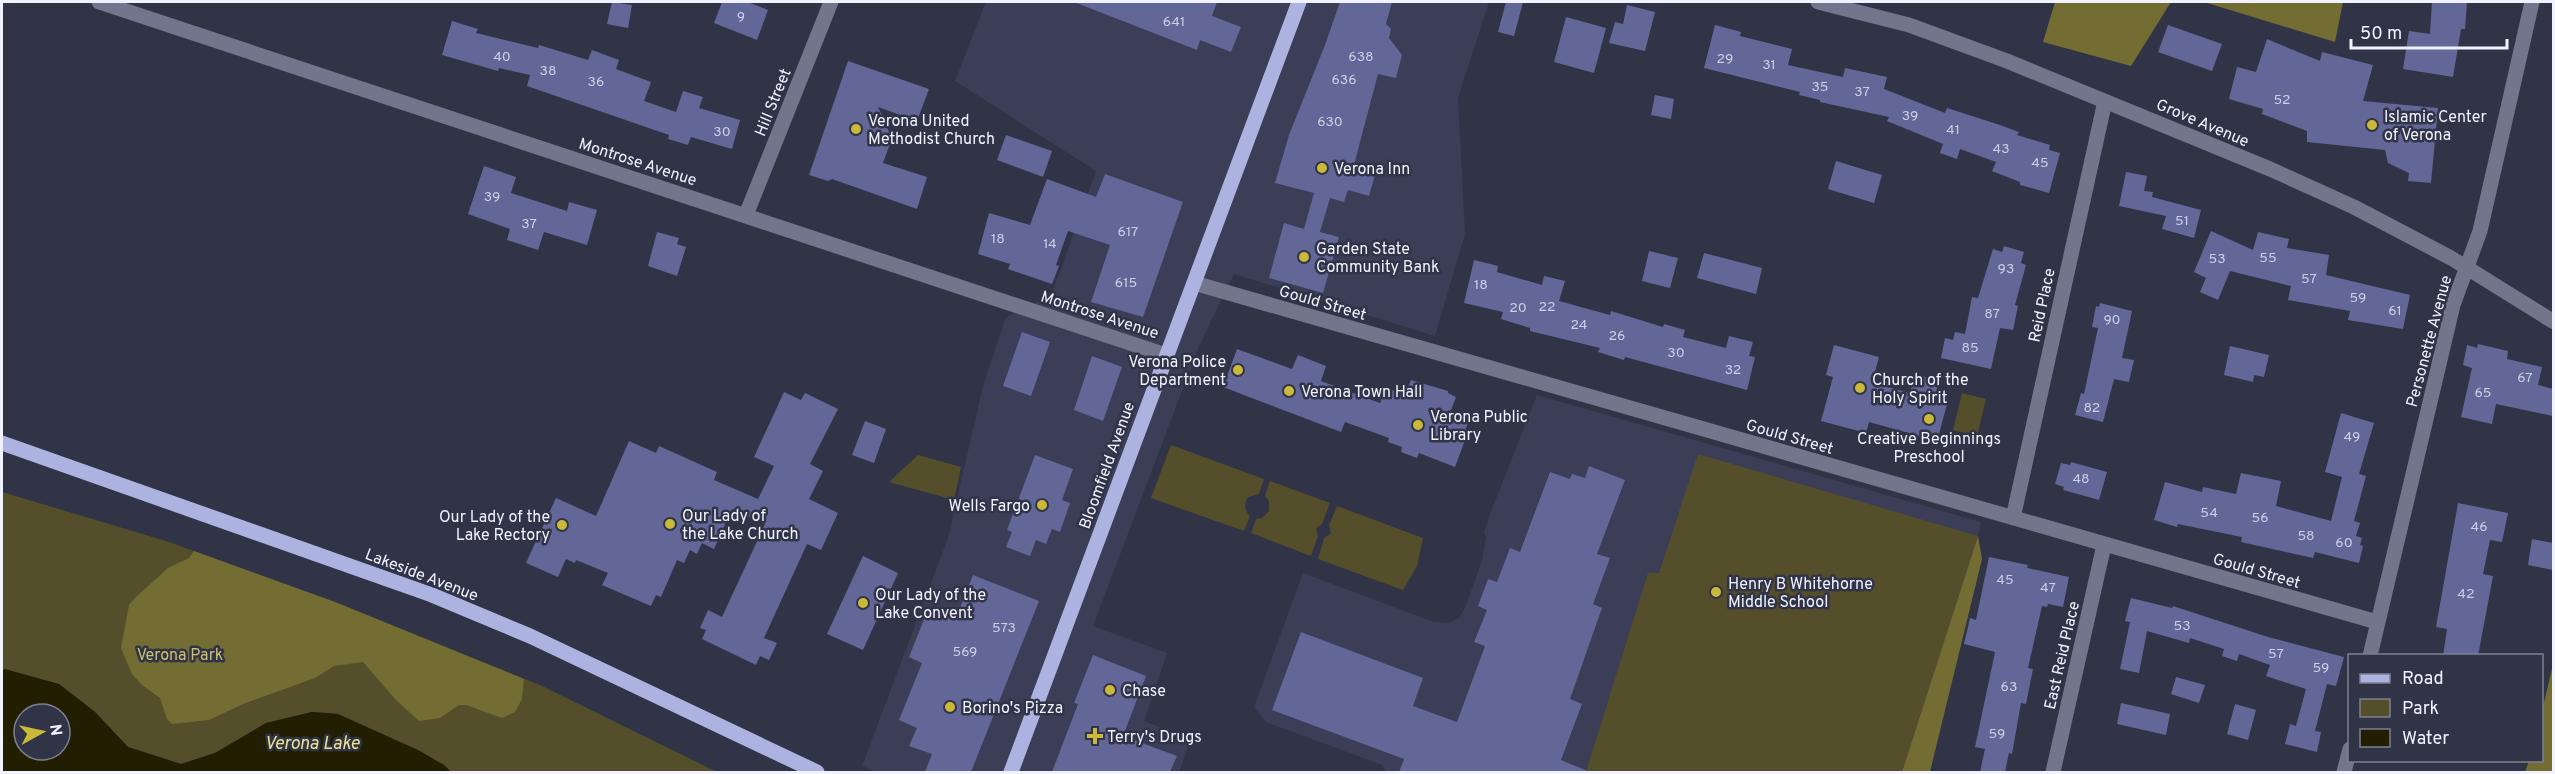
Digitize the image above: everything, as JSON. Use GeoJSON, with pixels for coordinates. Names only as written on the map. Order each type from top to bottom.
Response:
{"type":"FeatureCollection","features":[{"type":"Feature","properties":{"kind":"main road","name":"Bloomfield Avenue"},"geometry":{"type":"LineString","coordinates":[[1011,772],[1299,2]]}},
{"type":"Feature","properties":{"kind":"main road","name":"Lakeside Avenue"},"geometry":{"type":"LineString","coordinates":[[2,443],[432,595],[530,636],[817,772]]}},
{"type":"Feature","properties":{"kind":"street","name":"Montrose Avenue"},"geometry":{"type":"LineString","coordinates":[[99,2],[1166,355]]}},
{"type":"Feature","properties":{"kind":"street","name":"Hill Street"},"geometry":{"type":"LineString","coordinates":[[746,215],[831,2]]}},
{"type":"Feature","properties":{"kind":"street","name":"Grove Avenue"},"geometry":{"type":"LineString","coordinates":[[1818,2],[1909,25],[2105,101],[2270,169],[2354,207],[2467,268],[2553,322]]}},
{"type":"Feature","properties":{"kind":"street","name":"Personette Avenue"},"geometry":{"type":"LineString","coordinates":[[2370,654],[2454,305],[2480,231],[2532,2]]}},
{"type":"Feature","properties":{"kind":"street","name":"Reid Place"},"geometry":{"type":"LineString","coordinates":[[2013,518],[2105,101]]}},
{"type":"Feature","properties":{"kind":"street","name":"Gould Street"},"geometry":{"type":"LineString","coordinates":[[1194,283],[2377,622]]}},
{"type":"Feature","properties":{"kind":"street","name":"East Reid Place"},"geometry":{"type":"LineString","coordinates":[[2053,772],[2104,545]]}},
{"type":"Feature","properties":{"kind":"street"},"geometry":{"type":"LineString","coordinates":[[2344,772],[2348,754]]}},
{"type":"Feature","properties":{"kind":"shaded area"},"geometry":{"type":"Polygon","coordinates":[[[986,2],[1489,2],[1458,98],[1465,234],[1435,336],[1234,274],[1199,346],[1093,626],[1167,653],[1144,721],[1191,739],[1179,772],[877,772],[862,766],[948,538],[983,386],[1006,317],[1051,296],[1096,171],[955,81],[986,2]]]}},
{"type":"Feature","properties":{"kind":"shaded area","name":"Henry B Whitehorne Middle School"},"geometry":{"type":"Polygon","coordinates":[[[1537,395],[1981,522],[1902,772],[1386,772],[1382,765],[1266,722],[1254,707],[1303,573],[1434,622],[1448,623],[1459,618],[1465,608],[1482,561],[1486,537],[1484,533],[1490,514],[1537,395]]]}},
{"type":"Feature","properties":{"kind":"green space"},"geometry":{"type":"Polygon","coordinates":[[[2055,2],[2171,2],[2131,66],[2043,42],[2055,2]]]}},
{"type":"Feature","properties":{"kind":"green space"},"geometry":{"type":"Polygon","coordinates":[[[2204,2],[2343,2],[2335,42],[2204,2]]]}},
{"type":"Feature","properties":{"kind":"green space"},"geometry":{"type":"Polygon","coordinates":[[[1962,393],[1986,399],[1977,436],[1953,430],[1962,393]]]}},
{"type":"Feature","properties":{"kind":"green space"},"geometry":{"type":"Polygon","coordinates":[[[1171,445],[1264,479],[1259,494],[1248,497],[1245,505],[1250,516],[1244,531],[1151,498],[1171,445]]]}},
{"type":"Feature","properties":{"kind":"green space"},"geometry":{"type":"Polygon","coordinates":[[[1698,454],[1978,536],[1902,772],[1586,772],[1648,573],[1659,573],[1698,454]]]}},
{"type":"Feature","properties":{"kind":"green space"},"geometry":{"type":"Polygon","coordinates":[[[918,455],[961,467],[954,500],[889,482],[918,455]]]}},
{"type":"Feature","properties":{"kind":"green space"},"geometry":{"type":"Polygon","coordinates":[[[1270,481],[1330,503],[1322,524],[1316,528],[1318,536],[1311,556],[1251,533],[1256,519],[1262,518],[1269,511],[1269,501],[1265,496],[1270,481]]]}},
{"type":"Feature","properties":{"kind":"green space","name":"Verona Park"},"geometry":{"type":"Polygon","coordinates":[[[2,492],[166,541],[335,602],[542,686],[717,772],[451,772],[444,765],[338,714],[312,712],[266,723],[215,753],[181,764],[128,747],[95,712],[59,684],[2,670],[2,492]]]}},
{"type":"Feature","properties":{"kind":"green space"},"geometry":{"type":"Polygon","coordinates":[[[1337,506],[1423,538],[1417,566],[1403,590],[1318,559],[1324,538],[1331,533],[1329,525],[1337,506]]]}},
{"type":"Feature","properties":{"kind":"green space"},"geometry":{"type":"Polygon","coordinates":[[[1978,536],[1982,559],[1930,772],[1902,772],[1978,536]]]}},
{"type":"Feature","properties":{"kind":"green space"},"geometry":{"type":"Polygon","coordinates":[[[194,551],[335,602],[524,679],[522,699],[515,712],[502,718],[466,705],[459,705],[440,718],[419,721],[396,700],[363,662],[334,666],[315,678],[243,704],[209,720],[172,724],[167,719],[160,698],[142,685],[132,674],[121,648],[129,605],[168,568],[189,558],[194,551]]]}},
{"type":"Feature","properties":{"kind":"green space"},"geometry":{"type":"Polygon","coordinates":[[[2553,664],[2553,772],[2525,772],[2529,762],[2543,762],[2543,707],[2553,664]]]}},
{"type":"Feature","properties":{"kind":"water","name":"Verona Lake"},"geometry":{"type":"Polygon","coordinates":[[[5,669],[59,684],[95,712],[128,747],[181,764],[215,753],[266,723],[312,712],[338,714],[418,750],[444,765],[451,772],[2,772],[2,670],[5,669]]]}},
{"type":"Feature","properties":{"kind":"building"},"geometry":{"type":"Polygon","coordinates":[[[612,2],[632,5],[628,28],[607,24],[612,2]]]}},
{"type":"Feature","properties":{"kind":"building"},"geometry":{"type":"Polygon","coordinates":[[[722,2],[748,2],[768,10],[757,40],[714,23],[722,2]]]}},
{"type":"Feature","properties":{"kind":"building"},"geometry":{"type":"Polygon","coordinates":[[[1074,2],[1217,2],[1212,16],[1241,27],[1231,52],[1200,40],[1197,50],[1074,2]]]}},
{"type":"Feature","properties":{"kind":"building"},"geometry":{"type":"Polygon","coordinates":[[[1340,2],[1392,2],[1386,24],[1391,29],[1389,38],[1402,55],[1396,78],[1378,74],[1354,165],[1376,171],[1369,196],[1348,190],[1344,202],[1330,198],[1320,232],[1339,237],[1323,293],[1269,278],[1284,223],[1304,229],[1314,193],[1275,183],[1289,135],[1340,2]]]}},
{"type":"Feature","properties":{"kind":"building"},"geometry":{"type":"Polygon","coordinates":[[[1506,2],[1523,2],[1514,36],[1498,32],[1506,2]]]}},
{"type":"Feature","properties":{"kind":"building"},"geometry":{"type":"Polygon","coordinates":[[[2432,2],[2467,2],[2465,29],[2461,29],[2453,77],[2403,69],[2409,31],[2430,34],[2432,2]]]}},
{"type":"Feature","properties":{"kind":"building"},"geometry":{"type":"Polygon","coordinates":[[[1627,5],[1655,12],[1645,51],[1609,43],[1615,22],[1623,24],[1627,5]]]}},
{"type":"Feature","properties":{"kind":"building"},"geometry":{"type":"Polygon","coordinates":[[[1566,17],[1606,28],[1594,73],[1554,62],[1566,17]]]}},
{"type":"Feature","properties":{"kind":"building"},"geometry":{"type":"Polygon","coordinates":[[[452,21],[478,29],[476,33],[538,48],[539,45],[588,60],[592,50],[619,60],[616,69],[651,82],[644,101],[676,112],[683,91],[703,97],[699,108],[740,120],[732,149],[691,137],[688,145],[668,139],[669,135],[527,86],[530,75],[499,68],[498,71],[442,55],[452,21]]]}},
{"type":"Feature","properties":{"kind":"building"},"geometry":{"type":"Polygon","coordinates":[[[1715,25],[1741,32],[1740,36],[1792,49],[1788,65],[1843,77],[1845,68],[1887,77],[1884,89],[1945,113],[1947,108],[2000,125],[2019,132],[2017,135],[2050,145],[2049,150],[2060,153],[2049,193],[2020,185],[2020,182],[1992,171],[1996,162],[1960,149],[1957,159],[1940,153],[1943,144],[1887,121],[1889,117],[1820,102],[1820,100],[1799,95],[1800,92],[1704,68],[1715,25]]]}},
{"type":"Feature","properties":{"kind":"building"},"geometry":{"type":"Polygon","coordinates":[[[2168,25],[2222,44],[2212,71],[2158,52],[2168,25]]]}},
{"type":"Feature","properties":{"kind":"building","name":"Islamic Center of Verona"},"geometry":{"type":"Polygon","coordinates":[[[2267,39],[2320,61],[2322,52],[2373,65],[2363,101],[2438,108],[2431,183],[2408,181],[2409,173],[2388,163],[2385,150],[2307,142],[2307,131],[2262,114],[2263,109],[2229,99],[2237,67],[2256,72],[2267,39]]]}},
{"type":"Feature","properties":{"kind":"building","name":"Verona United Methodist Church"},"geometry":{"type":"Polygon","coordinates":[[[848,61],[929,89],[917,121],[878,107],[892,138],[883,163],[927,177],[917,209],[832,179],[828,181],[809,175],[848,61]]]}},
{"type":"Feature","properties":{"kind":"building"},"geometry":{"type":"Polygon","coordinates":[[[1655,95],[1674,99],[1671,119],[1651,115],[1655,95]]]}},
{"type":"Feature","properties":{"kind":"building"},"geometry":{"type":"Polygon","coordinates":[[[1006,135],[1052,151],[1043,177],[997,160],[1006,135]]]}},
{"type":"Feature","properties":{"kind":"building"},"geometry":{"type":"Polygon","coordinates":[[[1836,161],[1882,175],[1874,203],[1828,189],[1836,161]]]}},
{"type":"Feature","properties":{"kind":"building"},"geometry":{"type":"Polygon","coordinates":[[[484,166],[516,177],[511,193],[567,211],[569,202],[597,210],[587,245],[544,232],[538,250],[507,240],[510,229],[468,214],[484,166]]]}},
{"type":"Feature","properties":{"kind":"building"},"geometry":{"type":"Polygon","coordinates":[[[2126,172],[2147,176],[2144,191],[2153,192],[2152,197],[2201,210],[2194,238],[2162,229],[2166,216],[2119,206],[2126,172]]]}},
{"type":"Feature","properties":{"kind":"building"},"geometry":{"type":"Polygon","coordinates":[[[1105,174],[1183,202],[1143,317],[1091,302],[1110,245],[1068,231],[1052,284],[1008,269],[1010,264],[978,254],[989,213],[1030,225],[1047,179],[1096,197],[1105,174]]]}},
{"type":"Feature","properties":{"kind":"building"},"geometry":{"type":"Polygon","coordinates":[[[2211,231],[2253,250],[2258,232],[2289,239],[2287,248],[2329,255],[2326,275],[2410,295],[2403,329],[2348,320],[2350,311],[2288,300],[2291,286],[2230,271],[2218,300],[2200,292],[2206,278],[2194,272],[2211,231]]]}},
{"type":"Feature","properties":{"kind":"building"},"geometry":{"type":"Polygon","coordinates":[[[657,232],[679,238],[677,244],[686,247],[677,276],[648,266],[657,232]]]}},
{"type":"Feature","properties":{"kind":"building"},"geometry":{"type":"Polygon","coordinates":[[[2004,246],[2024,252],[2021,263],[2026,265],[2015,305],[2018,306],[2013,330],[2000,328],[1991,369],[1941,358],[1945,338],[1953,340],[1955,332],[1965,334],[1972,297],[1978,298],[1993,249],[2002,252],[2004,246]]]}},
{"type":"Feature","properties":{"kind":"building"},"geometry":{"type":"Polygon","coordinates":[[[1649,251],[1678,258],[1670,288],[1642,281],[1649,251]]]}},
{"type":"Feature","properties":{"kind":"building"},"geometry":{"type":"Polygon","coordinates":[[[1704,253],[1762,268],[1756,294],[1697,278],[1704,253]]]}},
{"type":"Feature","properties":{"kind":"building"},"geometry":{"type":"Polygon","coordinates":[[[1474,260],[1498,266],[1497,272],[1542,285],[1544,276],[1565,281],[1559,301],[1610,315],[1611,311],[1663,327],[1664,324],[1685,330],[1683,337],[1726,348],[1729,336],[1753,342],[1749,356],[1755,357],[1747,390],[1625,357],[1624,360],[1598,352],[1600,348],[1530,331],[1530,328],[1501,319],[1503,312],[1464,303],[1474,260]]]}},
{"type":"Feature","properties":{"kind":"building"},"geometry":{"type":"Polygon","coordinates":[[[2100,303],[2132,311],[2122,358],[2134,360],[2129,382],[2114,379],[2103,422],[2075,415],[2081,393],[2084,394],[2098,328],[2092,327],[2096,306],[2099,307],[2100,303]]]}},
{"type":"Feature","properties":{"kind":"building"},"geometry":{"type":"Polygon","coordinates":[[[1022,332],[1050,342],[1031,396],[1003,386],[1022,332]]]}},
{"type":"Feature","properties":{"kind":"building"},"geometry":{"type":"Polygon","coordinates":[[[2478,344],[2508,351],[2507,359],[2542,367],[2538,385],[2553,389],[2553,416],[2496,404],[2492,424],[2461,417],[2472,368],[2463,365],[2467,345],[2477,348],[2478,344]]]}},
{"type":"Feature","properties":{"kind":"building","name":"Church of the Holy Spirit"},"geometry":{"type":"Polygon","coordinates":[[[1834,345],[1879,357],[1872,383],[1910,393],[1915,374],[1939,381],[1934,400],[1947,404],[1938,438],[1935,437],[1934,440],[1869,422],[1866,433],[1821,421],[1833,377],[1826,375],[1834,345]]]}},
{"type":"Feature","properties":{"kind":"building"},"geometry":{"type":"Polygon","coordinates":[[[2230,346],[2269,355],[2264,377],[2254,375],[2253,382],[2224,375],[2230,346]]]}},
{"type":"Feature","properties":{"kind":"building"},"geometry":{"type":"Polygon","coordinates":[[[1237,349],[1292,369],[1298,355],[1326,366],[1321,381],[1380,403],[1386,388],[1405,395],[1411,380],[1448,391],[1456,397],[1450,413],[1469,420],[1462,439],[1465,440],[1455,467],[1419,453],[1417,458],[1401,452],[1402,447],[1388,442],[1389,438],[1345,422],[1341,432],[1223,387],[1237,349]]]}},
{"type":"Feature","properties":{"kind":"building"},"geometry":{"type":"Polygon","coordinates":[[[1092,356],[1122,367],[1103,421],[1074,410],[1092,356]]]}},
{"type":"Feature","properties":{"kind":"building"},"geometry":{"type":"Polygon","coordinates":[[[784,392],[801,400],[805,393],[838,409],[810,464],[823,471],[809,499],[838,513],[821,550],[807,544],[764,638],[777,643],[769,660],[760,656],[756,665],[702,639],[706,630],[700,628],[708,610],[722,617],[765,524],[732,509],[714,549],[702,543],[697,554],[690,550],[684,563],[677,560],[661,597],[656,595],[651,606],[602,585],[608,573],[576,560],[575,563],[566,559],[558,577],[526,563],[556,498],[596,516],[629,441],[656,453],[659,446],[717,472],[714,480],[758,499],[774,466],[754,457],[784,392]]]}},
{"type":"Feature","properties":{"kind":"building"},"geometry":{"type":"Polygon","coordinates":[[[2341,413],[2374,423],[2359,474],[2366,476],[2354,521],[2360,523],[2356,536],[2362,538],[2360,545],[2363,546],[2359,563],[2315,552],[2313,558],[2241,542],[2242,537],[2178,524],[2177,527],[2154,520],[2165,482],[2202,492],[2203,487],[2236,494],[2241,473],[2281,481],[2276,506],[2331,521],[2342,477],[2325,472],[2341,413]]]}},
{"type":"Feature","properties":{"kind":"building"},"geometry":{"type":"Polygon","coordinates":[[[865,421],[886,429],[874,463],[852,455],[865,421]]]}},
{"type":"Feature","properties":{"kind":"building","name":"Wells Fargo"},"geometry":{"type":"Polygon","coordinates":[[[1035,455],[1073,469],[1062,500],[1070,503],[1060,532],[1052,529],[1046,544],[1036,540],[1030,556],[1006,547],[1012,532],[1007,530],[1035,455]]]}},
{"type":"Feature","properties":{"kind":"building"},"geometry":{"type":"Polygon","coordinates":[[[2071,462],[2107,472],[2099,500],[2063,490],[2064,487],[2055,484],[2061,463],[2070,465],[2071,462]]]}},
{"type":"Feature","properties":{"kind":"building"},"geometry":{"type":"Polygon","coordinates":[[[1589,466],[1625,480],[1597,554],[1610,558],[1593,604],[1602,608],[1570,699],[1582,704],[1561,760],[1590,772],[1399,772],[1404,759],[1272,710],[1301,632],[1423,678],[1413,706],[1457,722],[1485,646],[1474,642],[1487,610],[1478,606],[1488,579],[1497,582],[1510,548],[1520,552],[1550,472],[1570,479],[1572,474],[1585,478],[1589,466]]]}},
{"type":"Feature","properties":{"kind":"building"},"geometry":{"type":"Polygon","coordinates":[[[2458,503],[2508,513],[2502,542],[2490,540],[2483,574],[2493,576],[2478,654],[2443,654],[2447,629],[2436,627],[2458,503]]]}},
{"type":"Feature","properties":{"kind":"building"},"geometry":{"type":"Polygon","coordinates":[[[2532,539],[2553,543],[2553,570],[2528,565],[2532,539]]]}},
{"type":"Feature","properties":{"kind":"building","name":"Our Lady of the Lake Convent"},"geometry":{"type":"Polygon","coordinates":[[[863,556],[898,573],[863,650],[827,634],[863,556]]]}},
{"type":"Feature","properties":{"kind":"building"},"geometry":{"type":"Polygon","coordinates":[[[1989,557],[2069,577],[2063,607],[2048,604],[2047,607],[2042,606],[2028,668],[2033,669],[2026,704],[2021,703],[2012,754],[2009,753],[2005,772],[1980,772],[1985,749],[1975,747],[1995,652],[1964,644],[1970,618],[1976,620],[1989,557]]]}},
{"type":"Feature","properties":{"kind":"building"},"geometry":{"type":"Polygon","coordinates":[[[973,575],[1039,601],[971,772],[925,772],[932,754],[909,746],[917,728],[899,720],[922,663],[909,657],[929,607],[956,618],[973,575]]]}},
{"type":"Feature","properties":{"kind":"building"},"geometry":{"type":"Polygon","coordinates":[[[2131,598],[2172,608],[2173,606],[2268,637],[2344,657],[2336,686],[2327,684],[2315,731],[2321,732],[2317,752],[2285,744],[2290,724],[2296,726],[2306,689],[2266,676],[2270,665],[2239,654],[2237,661],[2222,656],[2224,649],[2190,638],[2189,643],[2147,631],[2139,673],[2120,669],[2130,622],[2125,621],[2131,598]]]}},
{"type":"Feature","properties":{"kind":"building"},"geometry":{"type":"Polygon","coordinates":[[[1093,655],[1146,676],[1123,736],[1177,756],[1170,772],[1052,772],[1078,704],[1074,703],[1093,655]]]}},
{"type":"Feature","properties":{"kind":"building"},"geometry":{"type":"Polygon","coordinates":[[[2176,677],[2205,685],[2199,703],[2171,694],[2176,677]]]}},
{"type":"Feature","properties":{"kind":"building"},"geometry":{"type":"Polygon","coordinates":[[[2121,703],[2170,714],[2166,735],[2117,724],[2121,703]]]}},
{"type":"Feature","properties":{"kind":"building"},"geometry":{"type":"Polygon","coordinates":[[[2235,704],[2256,710],[2248,740],[2227,734],[2235,704]]]}},
{"type":"Feature","properties":{"kind":"place","name":"Islamic Center of Verona"},"geometry":{"type":"Point","coordinates":[2372,125]}},
{"type":"Feature","properties":{"kind":"place","name":"Verona United Methodist Church"},"geometry":{"type":"Point","coordinates":[856,129]}},
{"type":"Feature","properties":{"kind":"place","name":"Verona Inn"},"geometry":{"type":"Point","coordinates":[1322,168]}},
{"type":"Feature","properties":{"kind":"place","name":"Garden State Community Bank"},"geometry":{"type":"Point","coordinates":[1304,257]}},
{"type":"Feature","properties":{"kind":"place","name":"Verona Police Department"},"geometry":{"type":"Point","coordinates":[1238,370]}},
{"type":"Feature","properties":{"kind":"place","name":"Church of the Holy Spirit"},"geometry":{"type":"Point","coordinates":[1860,388]}},
{"type":"Feature","properties":{"kind":"place","name":"Verona Town Hall"},"geometry":{"type":"Point","coordinates":[1289,391]}},
{"type":"Feature","properties":{"kind":"place","name":"Creative Beginnings Preschool"},"geometry":{"type":"Point","coordinates":[1929,419]}},
{"type":"Feature","properties":{"kind":"place","name":"Verona Public Library"},"geometry":{"type":"Point","coordinates":[1418,425]}},
{"type":"Feature","properties":{"kind":"place","name":"Wells Fargo"},"geometry":{"type":"Point","coordinates":[1042,505]}},
{"type":"Feature","properties":{"kind":"place","name":"Our Lady of the Lake Church"},"geometry":{"type":"Point","coordinates":[670,524]}},
{"type":"Feature","properties":{"kind":"place","name":"Our Lady of the Lake Rectory"},"geometry":{"type":"Point","coordinates":[562,525]}},
{"type":"Feature","properties":{"kind":"place","name":"Henry B Whitehorne Middle School"},"geometry":{"type":"Point","coordinates":[1716,592]}},
{"type":"Feature","properties":{"kind":"place","name":"Our Lady of the Lake Convent"},"geometry":{"type":"Point","coordinates":[863,603]}},
{"type":"Feature","properties":{"kind":"place","name":"Chase"},"geometry":{"type":"Point","coordinates":[1110,690]}},
{"type":"Feature","properties":{"kind":"place","name":"Borino's Pizza"},"geometry":{"type":"Point","coordinates":[950,707]}},
{"type":"Feature","properties":{"kind":"place","name":"Terry's Drugs"},"geometry":{"type":"Point","coordinates":[1095,736]}}]}
